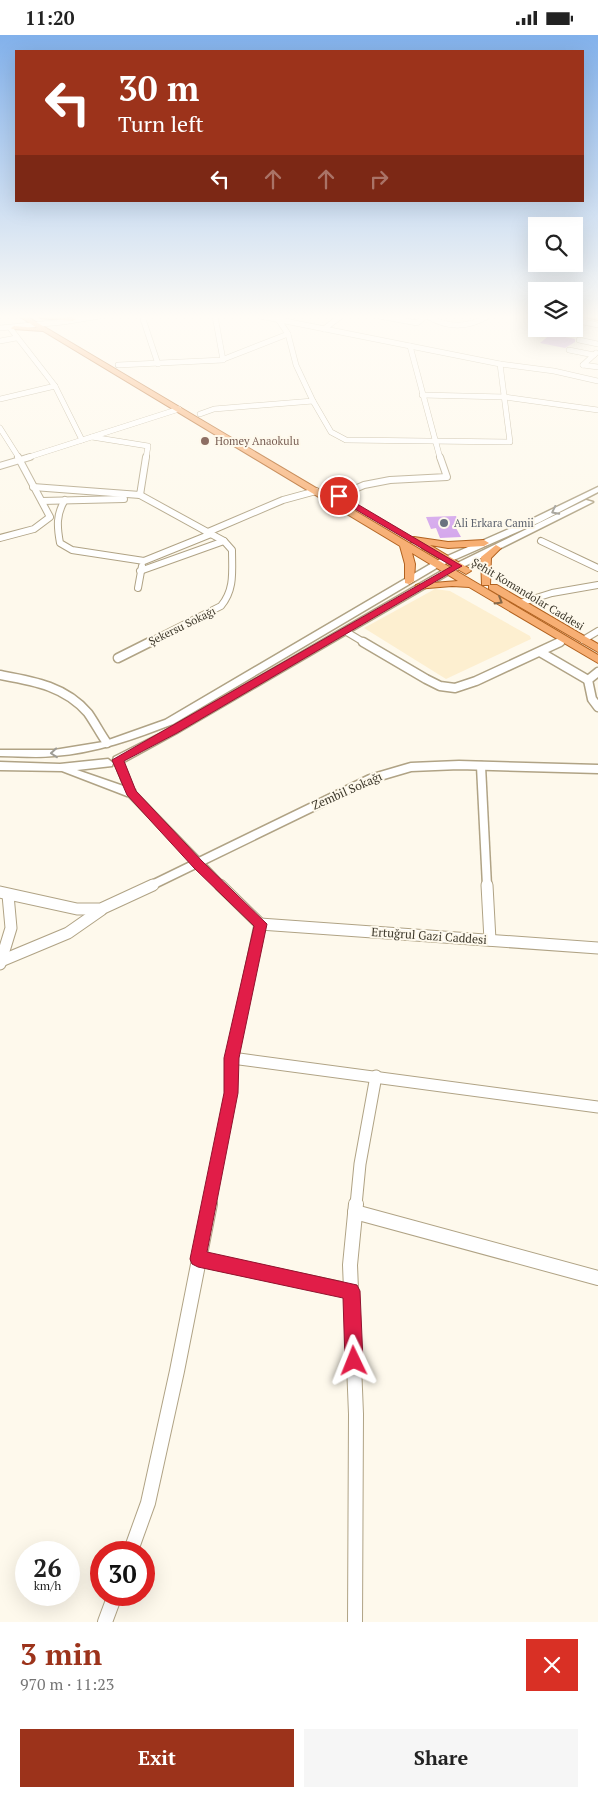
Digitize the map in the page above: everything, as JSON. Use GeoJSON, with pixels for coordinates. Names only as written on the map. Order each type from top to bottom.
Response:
{"type":"FeatureCollection","features":[{"type":"Feature","properties":{"kind":"main road","name":"Şehit Komandolar Caddesi"},"geometry":{"type":"LineString","coordinates":[[148,390],[316,491],[409,542],[448,559],[482,585],[564,640],[598,660]]}},
{"type":"Feature","properties":{"kind":"main road","name":"Şehit Komandolar Caddesi"},"geometry":{"type":"LineString","coordinates":[[160,390],[339,496],[409,542],[448,571],[520,603],[598,649]]}},
{"type":"Feature","properties":{"kind":"main road"},"geometry":{"type":"LineString","coordinates":[[408,581],[410,564],[409,542],[448,545],[484,543]]}},
{"type":"Feature","properties":{"kind":"main road"},"geometry":{"type":"LineString","coordinates":[[420,587],[452,583],[482,585],[486,557],[496,548]]}},
{"type":"Feature","properties":{"kind":"street"},"geometry":{"type":"LineString","coordinates":[[0,399],[38,390]]}},
{"type":"Feature","properties":{"kind":"street"},"geometry":{"type":"LineString","coordinates":[[57,390],[82,440]]}},
{"type":"Feature","properties":{"kind":"street"},"geometry":{"type":"LineString","coordinates":[[308,390],[331,432],[346,440],[510,443],[504,390]]}},
{"type":"Feature","properties":{"kind":"street"},"geometry":{"type":"LineString","coordinates":[[339,496],[364,485],[390,480],[447,477],[434,441],[431,419],[421,390]]}},
{"type":"Feature","properties":{"kind":"street"},"geometry":{"type":"LineString","coordinates":[[422,395],[505,397],[598,410]]}},
{"type":"Feature","properties":{"kind":"street"},"geometry":{"type":"LineString","coordinates":[[200,414],[214,409],[313,401]]}},
{"type":"Feature","properties":{"kind":"street"},"geometry":{"type":"LineString","coordinates":[[0,466],[179,409]]}},
{"type":"Feature","properties":{"kind":"street"},"geometry":{"type":"LineString","coordinates":[[0,428],[20,459],[50,517],[35,529],[0,539]]}},
{"type":"Feature","properties":{"kind":"street"},"geometry":{"type":"LineString","coordinates":[[92,437],[148,446],[143,497]]}},
{"type":"Feature","properties":{"kind":"street"},"geometry":{"type":"LineString","coordinates":[[33,487],[143,497],[224,541]]}},
{"type":"Feature","properties":{"kind":"street"},"geometry":{"type":"LineString","coordinates":[[0,753],[54,753],[105,744],[125,739],[168,722],[437,564],[537,520],[598,489]]}},
{"type":"Feature","properties":{"kind":"street"},"geometry":{"type":"LineString","coordinates":[[65,500],[59,509],[57,517],[59,538],[65,547],[81,552],[144,561],[283,500],[316,491]]}},
{"type":"Feature","properties":{"kind":"street"},"geometry":{"type":"LineString","coordinates":[[42,501],[143,497]]}},
{"type":"Feature","properties":{"kind":"street"},"geometry":{"type":"LineString","coordinates":[[0,766],[60,768],[113,762],[173,731],[448,571],[598,497]]}},
{"type":"Feature","properties":{"kind":"street"},"geometry":{"type":"LineString","coordinates":[[140,571],[224,541]]}},
{"type":"Feature","properties":{"kind":"street","name":"Şekersu Sokağı"},"geometry":{"type":"LineString","coordinates":[[118,658],[221,606],[230,598],[233,589],[232,550],[224,541]]}},
{"type":"Feature","properties":{"kind":"street"},"geometry":{"type":"LineString","coordinates":[[540,541],[598,568]]}},
{"type":"Feature","properties":{"kind":"street"},"geometry":{"type":"LineString","coordinates":[[138,588],[140,571],[144,561]]}},
{"type":"Feature","properties":{"kind":"street"},"geometry":{"type":"LineString","coordinates":[[520,603],[552,593],[598,585]]}},
{"type":"Feature","properties":{"kind":"street"},"geometry":{"type":"LineString","coordinates":[[345,631],[426,679],[440,686],[448,687],[456,687],[476,681],[564,640]]}},
{"type":"Feature","properties":{"kind":"street"},"geometry":{"type":"LineString","coordinates":[[583,640],[598,631]]}},
{"type":"Feature","properties":{"kind":"street"},"geometry":{"type":"LineString","coordinates":[[540,652],[588,680],[592,699],[598,707]]}},
{"type":"Feature","properties":{"kind":"street"},"geometry":{"type":"LineString","coordinates":[[588,680],[598,672]]}},
{"type":"Feature","properties":{"kind":"street"},"geometry":{"type":"LineString","coordinates":[[0,675],[48,686],[68,693],[87,713],[105,744]]}},
{"type":"Feature","properties":{"kind":"street"},"geometry":{"type":"LineString","coordinates":[[105,744],[116,744],[122,748],[123,754],[113,762],[98,762],[93,757],[95,750],[105,744]]}},
{"type":"Feature","properties":{"kind":"street"},"geometry":{"type":"LineString","coordinates":[[113,762],[131,793],[198,864],[260,924],[232,1058],[231,1093],[177,1371],[148,1503],[134,1541]]}},
{"type":"Feature","properties":{"kind":"street"},"geometry":{"type":"LineString","coordinates":[[481,766],[490,940]]}},
{"type":"Feature","properties":{"kind":"street","name":"Zembil Sokağı"},"geometry":{"type":"LineString","coordinates":[[101,909],[198,864],[370,779],[411,767],[481,766],[598,769]]}},
{"type":"Feature","properties":{"kind":"street"},"geometry":{"type":"LineString","coordinates":[[60,768],[131,793]]}},
{"type":"Feature","properties":{"kind":"street"},"geometry":{"type":"LineString","coordinates":[[1,963],[11,928],[4,893],[77,909],[101,909]]}},
{"type":"Feature","properties":{"kind":"street"},"geometry":{"type":"LineString","coordinates":[[1,963],[68,933],[101,909]]}},
{"type":"Feature","properties":{"kind":"street","name":"Ertuğrul Gazi Caddesi"},"geometry":{"type":"LineString","coordinates":[[260,924],[598,948]]}},
{"type":"Feature","properties":{"kind":"street"},"geometry":{"type":"LineString","coordinates":[[232,1058],[598,1107]]}},
{"type":"Feature","properties":{"kind":"street"},"geometry":{"type":"LineString","coordinates":[[355,1622],[356,1414],[350,1265],[360,1164],[376,1076]]}},
{"type":"Feature","properties":{"kind":"street"},"geometry":{"type":"LineString","coordinates":[[355,1212],[598,1278]]}},
{"type":"Feature","properties":{"kind":"street"},"geometry":{"type":"LineString","coordinates":[[198,1259],[351,1291]]}},
{"type":"Feature","properties":{"kind":"street"},"geometry":{"type":"LineString","coordinates":[[106,1622],[111,1606]]}},
{"type":"Feature","properties":{"kind":"shaded area"},"geometry":{"type":"Polygon","coordinates":[[[435,589],[450,591],[530,636],[531,639],[446,679],[364,628],[435,589]]]}},
{"type":"Feature","properties":{"kind":"building","name":"Ali Erkara Camii"},"geometry":{"type":"Polygon","coordinates":[[[456,516],[462,528],[456,528],[461,537],[440,538],[436,528],[431,529],[426,517],[456,516]]]}},
{"type":"Feature","properties":{"kind":"place","name":"Homey Anaokulu"},"geometry":{"type":"Point","coordinates":[205,441]}},
{"type":"Feature","properties":{"kind":"place","name":"Ali Erkara Camii"},"geometry":{"type":"Point","coordinates":[444,523]}},
{"type":"Feature","properties":{"kind":"route"},"geometry":{"type":"LineString","coordinates":[[339,496],[458,566],[173,731],[118,760],[131,793],[198,864],[260,924],[232,1058],[231,1093],[198,1259],[351,1291],[354,1361]]}}]}
